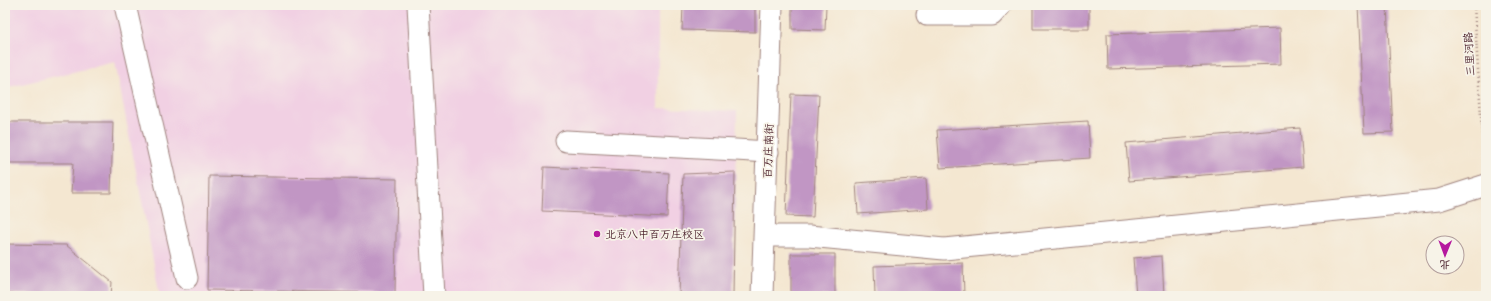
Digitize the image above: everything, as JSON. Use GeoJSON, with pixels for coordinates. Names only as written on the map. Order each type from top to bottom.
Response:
{"type":"FeatureCollection","features":[{"type":"Feature","properties":{"kind":"street"},"geometry":{"type":"LineString","coordinates":[[125,5],[187,278]]}},
{"type":"Feature","properties":{"kind":"street"},"geometry":{"type":"LineString","coordinates":[[418,5],[434,296]]}},
{"type":"Feature","properties":{"kind":"street","name":"百万庄南街"},"geometry":{"type":"LineString","coordinates":[[762,296],[772,5]]}},
{"type":"Feature","properties":{"kind":"street"},"geometry":{"type":"LineString","coordinates":[[927,15],[992,15],[1001,5]]}},
{"type":"Feature","properties":{"kind":"street"},"geometry":{"type":"LineString","coordinates":[[566,141],[768,152]]}},
{"type":"Feature","properties":{"kind":"street"},"geometry":{"type":"LineString","coordinates":[[765,236],[809,236],[944,249],[1439,200],[1486,185]]}},
{"type":"Feature","properties":{"kind":"path","name":"三里河路"},"geometry":{"type":"LineString","coordinates":[[1474,5],[1486,185]]}},
{"type":"Feature","properties":{"kind":"shaded area"},"geometry":{"type":"Polygon","coordinates":[[[5,5],[658,5],[658,108],[737,111],[733,296],[160,296],[115,62],[5,88],[5,5]]]}},
{"type":"Feature","properties":{"kind":"building"},"geometry":{"type":"Polygon","coordinates":[[[683,5],[755,5],[755,32],[682,30],[683,5]]]}},
{"type":"Feature","properties":{"kind":"building"},"geometry":{"type":"Polygon","coordinates":[[[792,5],[826,5],[825,30],[792,29],[792,5]]]}},
{"type":"Feature","properties":{"kind":"building"},"geometry":{"type":"Polygon","coordinates":[[[1033,5],[1089,5],[1089,29],[1033,29],[1033,5]]]}},
{"type":"Feature","properties":{"kind":"building"},"geometry":{"type":"Polygon","coordinates":[[[1358,5],[1387,5],[1393,132],[1364,133],[1358,5]]]}},
{"type":"Feature","properties":{"kind":"building"},"geometry":{"type":"Polygon","coordinates":[[[1280,28],[1281,64],[1108,69],[1107,34],[1280,28]]]}},
{"type":"Feature","properties":{"kind":"building"},"geometry":{"type":"Polygon","coordinates":[[[791,94],[819,95],[813,217],[786,216],[791,94]]]}},
{"type":"Feature","properties":{"kind":"building"},"geometry":{"type":"Polygon","coordinates":[[[1088,121],[1090,158],[940,168],[937,130],[1088,121]]]}},
{"type":"Feature","properties":{"kind":"building"},"geometry":{"type":"Polygon","coordinates":[[[5,122],[113,122],[111,193],[71,193],[73,163],[5,163],[5,122]]]}},
{"type":"Feature","properties":{"kind":"building"},"geometry":{"type":"Polygon","coordinates":[[[1300,128],[1303,167],[1129,181],[1126,143],[1300,128]]]}},
{"type":"Feature","properties":{"kind":"building"},"geometry":{"type":"Polygon","coordinates":[[[544,167],[669,173],[667,217],[542,211],[544,167]]]}},
{"type":"Feature","properties":{"kind":"building"},"geometry":{"type":"Polygon","coordinates":[[[735,172],[733,296],[679,296],[683,174],[735,172]]]}},
{"type":"Feature","properties":{"kind":"building"},"geometry":{"type":"Polygon","coordinates":[[[209,176],[397,179],[395,293],[207,290],[209,176]]]}},
{"type":"Feature","properties":{"kind":"building"},"geometry":{"type":"Polygon","coordinates":[[[926,178],[928,209],[858,214],[856,183],[926,178]]]}},
{"type":"Feature","properties":{"kind":"building"},"geometry":{"type":"Polygon","coordinates":[[[5,244],[66,245],[112,282],[111,296],[5,294],[5,244]]]}},
{"type":"Feature","properties":{"kind":"building"},"geometry":{"type":"Polygon","coordinates":[[[791,254],[835,254],[835,296],[791,296],[791,254]]]}},
{"type":"Feature","properties":{"kind":"building"},"geometry":{"type":"Polygon","coordinates":[[[1162,256],[1164,296],[1136,296],[1133,258],[1162,256]]]}},
{"type":"Feature","properties":{"kind":"building"},"geometry":{"type":"Polygon","coordinates":[[[963,263],[964,296],[875,296],[874,266],[963,263]]]}},
{"type":"Feature","properties":{"kind":"place","name":"北京八中百万庄校区"},"geometry":{"type":"Point","coordinates":[597,234]}}]}
